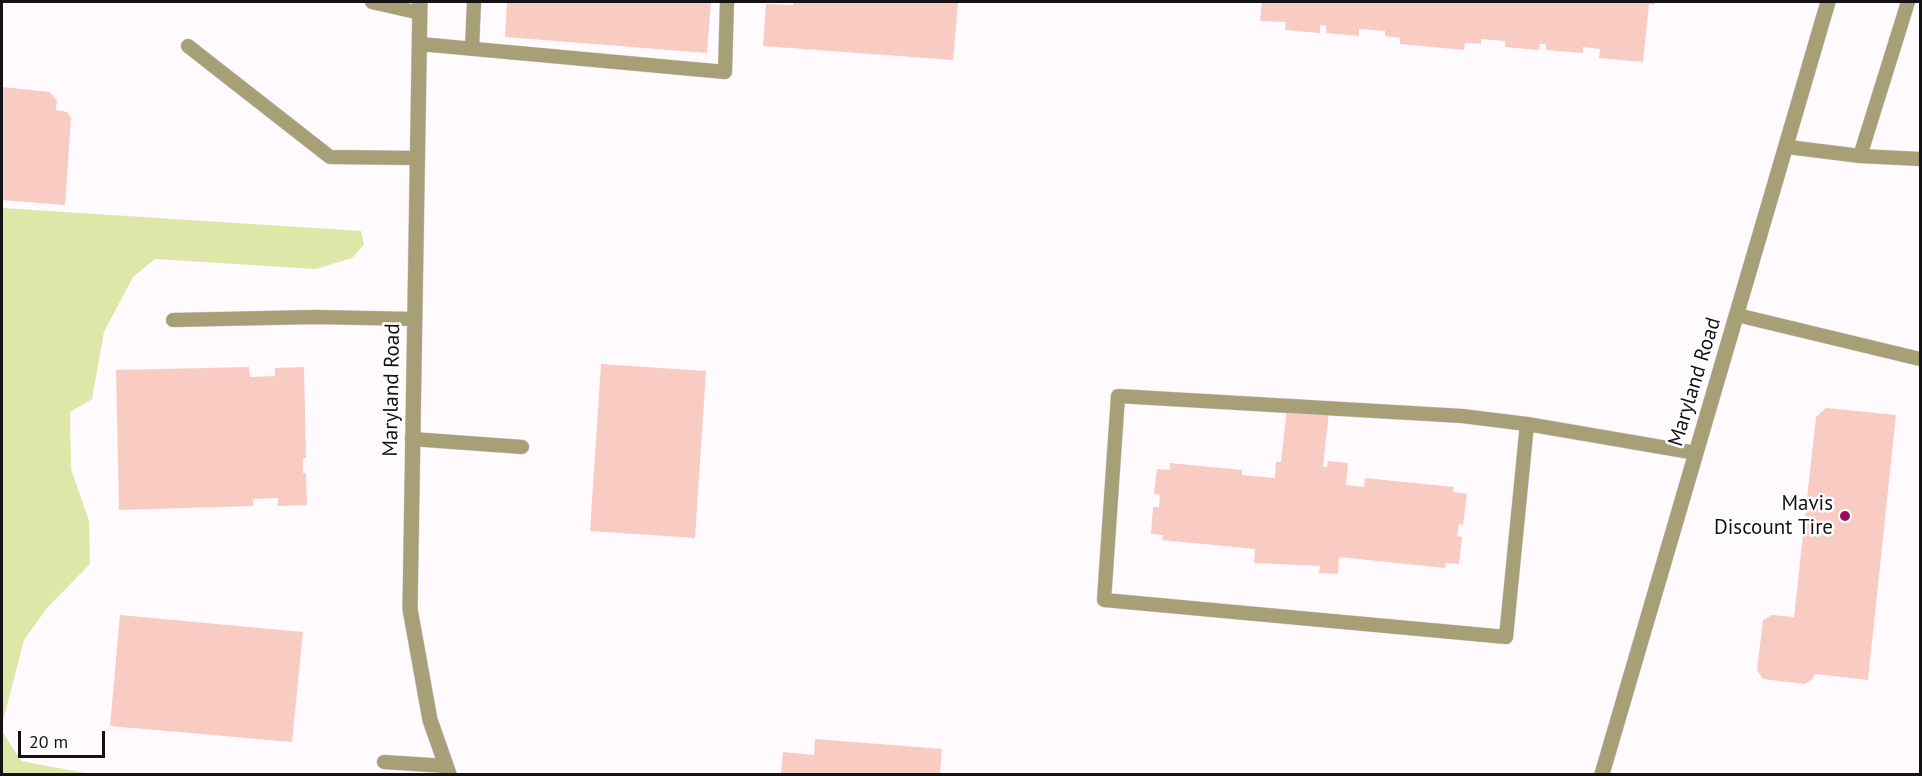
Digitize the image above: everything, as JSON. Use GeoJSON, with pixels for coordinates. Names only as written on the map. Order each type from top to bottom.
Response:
{"type":"FeatureCollection","features":[{"type":"Feature","properties":{"kind":"street","name":"Maryland Road"},"geometry":{"type":"LineString","coordinates":[[1602,774],[1788,147],[1828,2]]}},
{"type":"Feature","properties":{"kind":"street","name":"Maryland Road"},"geometry":{"type":"LineString","coordinates":[[420,7],[410,609],[430,720],[447,770]]}},
{"type":"Feature","properties":{"kind":"lane"},"geometry":{"type":"LineString","coordinates":[[372,2],[420,7]]}},
{"type":"Feature","properties":{"kind":"lane"},"geometry":{"type":"LineString","coordinates":[[472,49],[474,2]]}},
{"type":"Feature","properties":{"kind":"lane"},"geometry":{"type":"LineString","coordinates":[[420,44],[725,72],[727,2]]}},
{"type":"Feature","properties":{"kind":"lane"},"geometry":{"type":"LineString","coordinates":[[1860,156],[1908,2]]}},
{"type":"Feature","properties":{"kind":"lane"},"geometry":{"type":"LineString","coordinates":[[188,46],[330,157],[417,158]]}},
{"type":"Feature","properties":{"kind":"lane"},"geometry":{"type":"LineString","coordinates":[[1788,147],[1860,156],[1920,159]]}},
{"type":"Feature","properties":{"kind":"lane"},"geometry":{"type":"LineString","coordinates":[[1737,315],[1920,359]]}},
{"type":"Feature","properties":{"kind":"lane"},"geometry":{"type":"LineString","coordinates":[[173,320],[315,317],[415,319]]}},
{"type":"Feature","properties":{"kind":"lane"},"geometry":{"type":"LineString","coordinates":[[1527,424],[1506,637],[1104,600],[1118,396],[1462,416],[1527,424],[1696,453]]}},
{"type":"Feature","properties":{"kind":"lane"},"geometry":{"type":"LineString","coordinates":[[412,439],[522,447]]}},
{"type":"Feature","properties":{"kind":"lane"},"geometry":{"type":"LineString","coordinates":[[384,762],[447,770]]}},
{"type":"Feature","properties":{"kind":"green space"},"geometry":{"type":"Polygon","coordinates":[[[2,208],[361,231],[364,245],[352,258],[316,269],[155,259],[133,277],[104,332],[92,399],[70,412],[71,469],[89,521],[90,564],[47,608],[24,640],[2,725],[2,208]]]}},
{"type":"Feature","properties":{"kind":"green space"},"geometry":{"type":"Polygon","coordinates":[[[2,731],[21,761],[90,774],[2,774],[2,731]]]}},
{"type":"Feature","properties":{"kind":"building"},"geometry":{"type":"Polygon","coordinates":[[[507,2],[711,2],[707,53],[505,37],[507,2]]]}},
{"type":"Feature","properties":{"kind":"building"},"geometry":{"type":"Polygon","coordinates":[[[793,2],[958,2],[953,60],[763,46],[766,4],[793,5],[793,2]]]}},
{"type":"Feature","properties":{"kind":"building"},"geometry":{"type":"Polygon","coordinates":[[[1262,2],[1655,2],[1654,5],[1649,4],[1643,62],[1599,58],[1600,49],[1583,47],[1583,53],[1546,50],[1546,44],[1540,44],[1539,50],[1505,47],[1505,41],[1481,39],[1481,44],[1465,43],[1464,50],[1400,44],[1400,38],[1385,36],[1385,31],[1359,29],[1359,36],[1326,33],[1326,26],[1320,25],[1320,33],[1285,30],[1286,22],[1260,21],[1262,2]]]}},
{"type":"Feature","properties":{"kind":"building"},"geometry":{"type":"Polygon","coordinates":[[[2,87],[50,92],[57,101],[56,110],[67,112],[71,118],[65,205],[2,200],[2,87]]]}},
{"type":"Feature","properties":{"kind":"building"},"geometry":{"type":"Polygon","coordinates":[[[601,364],[706,371],[695,538],[590,531],[601,364]]]}},
{"type":"Feature","properties":{"kind":"building"},"geometry":{"type":"Polygon","coordinates":[[[249,367],[250,377],[275,376],[275,368],[304,367],[306,458],[303,458],[303,473],[306,473],[307,505],[278,506],[278,498],[253,499],[253,506],[119,510],[116,370],[249,367]]]}},
{"type":"Feature","properties":{"kind":"building"},"geometry":{"type":"Polygon","coordinates":[[[1288,398],[1330,402],[1323,467],[1327,467],[1328,461],[1348,463],[1346,485],[1364,487],[1365,478],[1454,487],[1453,492],[1467,494],[1463,525],[1459,524],[1457,536],[1462,537],[1459,564],[1446,563],[1445,568],[1339,557],[1338,574],[1319,573],[1320,566],[1254,563],[1255,549],[1162,540],[1163,535],[1151,534],[1153,507],[1159,507],[1160,495],[1154,494],[1157,469],[1170,470],[1170,463],[1242,470],[1242,475],[1275,478],[1276,462],[1281,462],[1288,398]]]}},
{"type":"Feature","properties":{"kind":"building","name":"Mavis Discount Tire"},"geometry":{"type":"Polygon","coordinates":[[[1826,408],[1896,415],[1868,680],[1815,674],[1813,679],[1805,684],[1763,679],[1757,670],[1763,620],[1772,615],[1794,617],[1816,417],[1826,408]]]}},
{"type":"Feature","properties":{"kind":"building"},"geometry":{"type":"Polygon","coordinates":[[[120,615],[303,632],[292,742],[110,726],[120,615]]]}},
{"type":"Feature","properties":{"kind":"building"},"geometry":{"type":"Polygon","coordinates":[[[815,739],[942,749],[940,774],[781,774],[783,752],[814,755],[815,739]]]}},
{"type":"Feature","properties":{"kind":"place","name":"Mavis Discount Tire"},"geometry":{"type":"Point","coordinates":[1845,516]}}]}
